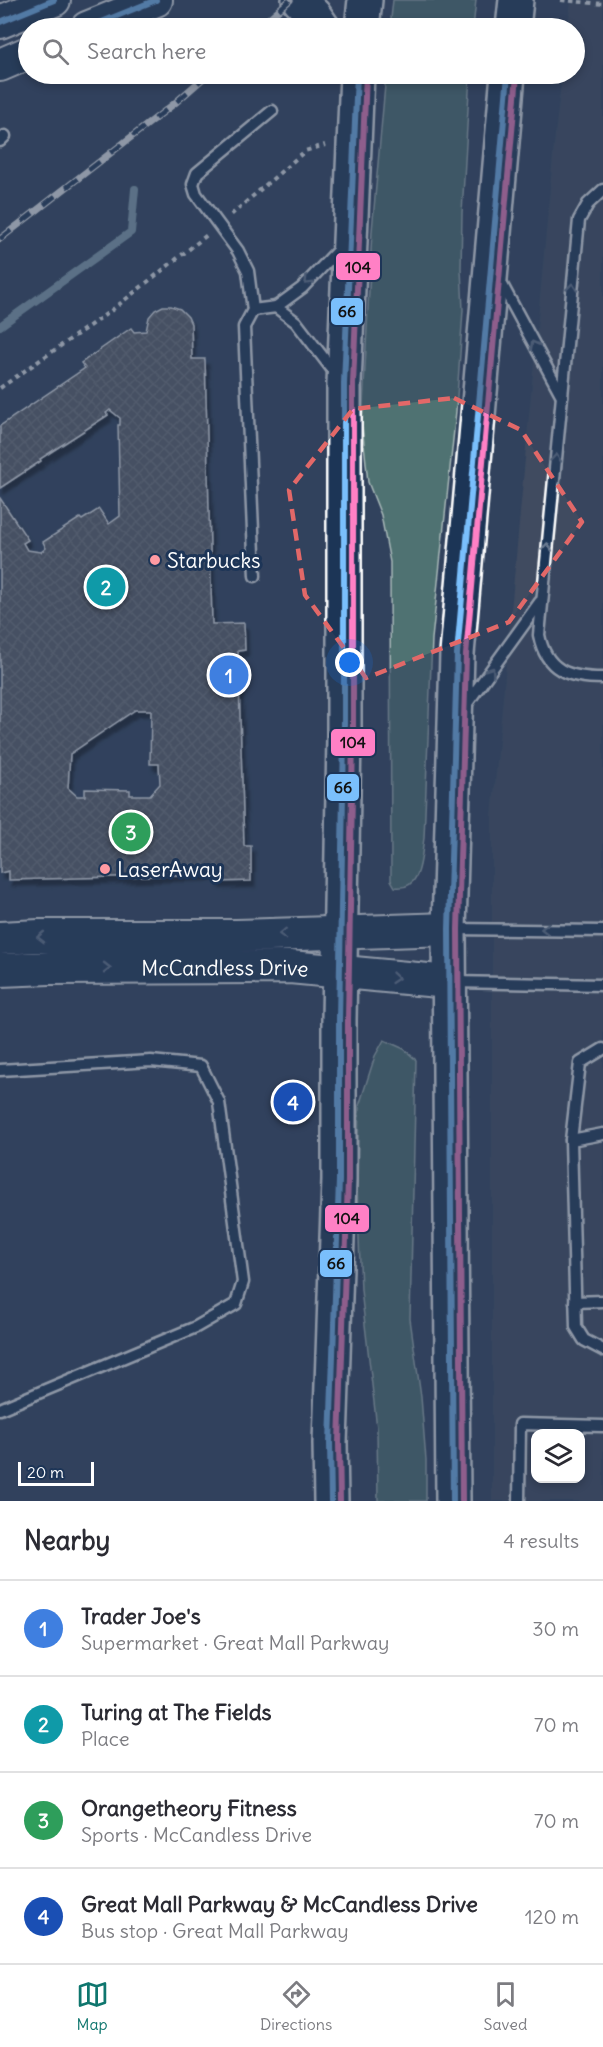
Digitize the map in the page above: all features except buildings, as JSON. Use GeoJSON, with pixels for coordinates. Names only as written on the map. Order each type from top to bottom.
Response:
{"type":"FeatureCollection","features":[{"type":"Feature","properties":{"kind":"main road"},"geometry":{"type":"LineString","coordinates":[[0,22],[54,0]]}},
{"type":"Feature","properties":{"kind":"main road"},"geometry":{"type":"LineString","coordinates":[[112,18],[156,0]]}},
{"type":"Feature","properties":{"kind":"main road"},"geometry":{"type":"LineString","coordinates":[[299,0],[316,18]]}},
{"type":"Feature","properties":{"kind":"main road"},"geometry":{"type":"LineString","coordinates":[[363,18],[365,0]]}},
{"type":"Feature","properties":{"kind":"main road"},"geometry":{"type":"LineString","coordinates":[[514,18],[516,0]]}},
{"type":"Feature","properties":{"kind":"main road"},"geometry":{"type":"LineString","coordinates":[[0,64],[18,57]]}},
{"type":"Feature","properties":{"kind":"main road"},"geometry":{"type":"LineString","coordinates":[[331,1501],[330,1443],[339,1180],[344,701],[344,384],[355,84]]}},
{"type":"Feature","properties":{"kind":"main road"},"geometry":{"type":"LineString","coordinates":[[453,1501],[449,929],[458,642],[507,84]]}},
{"type":"Feature","properties":{"kind":"main road","name":"McCandless Drive"},"geometry":{"type":"LineString","coordinates":[[0,938],[237,936],[449,929]]}},
{"type":"Feature","properties":{"kind":"main road","name":"McCandless Drive"},"geometry":{"type":"LineString","coordinates":[[0,970],[290,967],[449,982]]}},
{"type":"Feature","properties":{"kind":"lane"},"geometry":{"type":"LineString","coordinates":[[255,576],[244,327],[253,310],[248,271],[238,251],[196,195],[193,184],[197,173],[272,111]]}},
{"type":"Feature","properties":{"kind":"lane"},"geometry":{"type":"LineString","coordinates":[[603,190],[588,204],[579,220],[539,635],[542,649],[553,666],[570,675],[603,678]]}},
{"type":"Feature","properties":{"kind":"lane"},"geometry":{"type":"LineString","coordinates":[[253,310],[276,307],[302,288],[349,239]]}},
{"type":"Feature","properties":{"kind":"lane"},"geometry":{"type":"LineString","coordinates":[[491,265],[562,397]]}},
{"type":"Feature","properties":{"kind":"lane"},"geometry":{"type":"LineString","coordinates":[[276,307],[296,322],[344,384]]}},
{"type":"Feature","properties":{"kind":"lane"},"geometry":{"type":"LineString","coordinates":[[456,718],[541,600]]}},
{"type":"Feature","properties":{"kind":"lane"},"geometry":{"type":"LineString","coordinates":[[449,929],[603,931]]}},
{"type":"Feature","properties":{"kind":"lane"},"geometry":{"type":"LineString","coordinates":[[449,982],[603,984]]}},
{"type":"Feature","properties":{"kind":"lane"},"geometry":{"type":"LineString","coordinates":[[603,1049],[579,1063],[571,1140],[576,1327],[584,1340],[603,1350]]}},
{"type":"Feature","properties":{"kind":"lane"},"geometry":{"type":"LineString","coordinates":[[0,1070],[152,1061],[201,1066],[219,1102],[243,1282],[236,1304],[196,1327],[0,1409]]}},
{"type":"Feature","properties":{"kind":"lane"},"geometry":{"type":"LineString","coordinates":[[571,1140],[603,1134]]}},
{"type":"Feature","properties":{"kind":"lane"},"geometry":{"type":"LineString","coordinates":[[575,1302],[603,1301]]}},
{"type":"Feature","properties":{"kind":"lane"},"geometry":{"type":"LineString","coordinates":[[519,1501],[520,1424],[603,1426]]}},
{"type":"Feature","properties":{"kind":"path"},"geometry":{"type":"LineString","coordinates":[[561,0],[603,4]]}},
{"type":"Feature","properties":{"kind":"path"},"geometry":{"type":"LineString","coordinates":[[0,388],[112,310],[219,226],[304,151]]}},
{"type":"Feature","properties":{"kind":"highlighted area"},"geometry":{"type":"Polygon","coordinates":[[[454,398],[521,430],[582,522],[509,622],[366,678],[305,595],[289,490],[353,409],[454,398]]]}},
{"type":"Feature","properties":{"kind":"shaded area"},"geometry":{"type":"Polygon","coordinates":[[[571,0],[603,0],[603,1501],[492,1501],[492,816],[561,84],[585,84],[585,18],[569,18],[571,0]]]}},
{"type":"Feature","properties":{"kind":"green space"},"geometry":{"type":"Polygon","coordinates":[[[393,0],[476,0],[474,18],[391,18],[393,0]]]}},
{"type":"Feature","properties":{"kind":"green space"},"geometry":{"type":"Polygon","coordinates":[[[385,84],[469,84],[462,213],[463,310],[456,411],[432,639],[424,838],[418,871],[410,884],[404,887],[395,887],[391,880],[390,562],[381,515],[368,482],[362,425],[372,231],[385,84]]]}},
{"type":"Feature","properties":{"kind":"green space"},"geometry":{"type":"Polygon","coordinates":[[[384,1040],[404,1049],[416,1060],[410,1319],[421,1397],[426,1460],[426,1501],[378,1501],[377,1428],[361,1290],[357,1186],[359,1106],[375,1056],[384,1040]]]}},
{"type":"Feature","properties":{"kind":"waterway"},"geometry":{"type":"LineString","coordinates":[[0,326],[131,232],[135,189]]}},
{"type":"Feature","properties":{"kind":"railway"},"geometry":{"type":"LineString","coordinates":[[269,18],[290,0]]}},
{"type":"Feature","properties":{"kind":"railway"},"geometry":{"type":"LineString","coordinates":[[0,239],[197,84]]}},
{"type":"Feature","properties":{"kind":"transit line","name":"66"},"geometry":{"type":"LineString","coordinates":[[0,22],[54,0]]}},
{"type":"Feature","properties":{"kind":"transit line","name":"66"},"geometry":{"type":"LineString","coordinates":[[112,18],[156,0]]}},
{"type":"Feature","properties":{"kind":"transit line","name":"66"},"geometry":{"type":"LineString","coordinates":[[331,1501],[330,1443],[339,1180],[339,1020],[344,736],[344,384],[357,84]]}},
{"type":"Feature","properties":{"kind":"transit line","name":"104"},"geometry":{"type":"LineString","coordinates":[[340,1501],[339,1443],[348,1180],[348,1020],[353,736],[353,384],[366,84]]}},
{"type":"Feature","properties":{"kind":"transit line","name":"66"},"geometry":{"type":"LineString","coordinates":[[453,1501],[449,929],[457,654],[507,84]]}},
{"type":"Feature","properties":{"kind":"transit line","name":"104"},"geometry":{"type":"LineString","coordinates":[[462,1501],[458,929],[466,655],[516,84]]}},
{"type":"Feature","properties":{"kind":"place","name":"Starbucks"},"geometry":{"type":"Point","coordinates":[155,560]}},
{"type":"Feature","properties":{"kind":"place","name":"Turing at The Fields"},"geometry":{"type":"Point","coordinates":[106,587]}},
{"type":"Feature","properties":{"kind":"place","name":"Trader Joe's"},"geometry":{"type":"Point","coordinates":[229,675]}},
{"type":"Feature","properties":{"kind":"place","name":"Orangetheory Fitness"},"geometry":{"type":"Point","coordinates":[131,832]}},
{"type":"Feature","properties":{"kind":"place","name":"LaserAway"},"geometry":{"type":"Point","coordinates":[105,869]}},
{"type":"Feature","properties":{"kind":"place","name":"Great Mall Parkway & McCandless Drive"},"geometry":{"type":"Point","coordinates":[293,1102]}}]}
